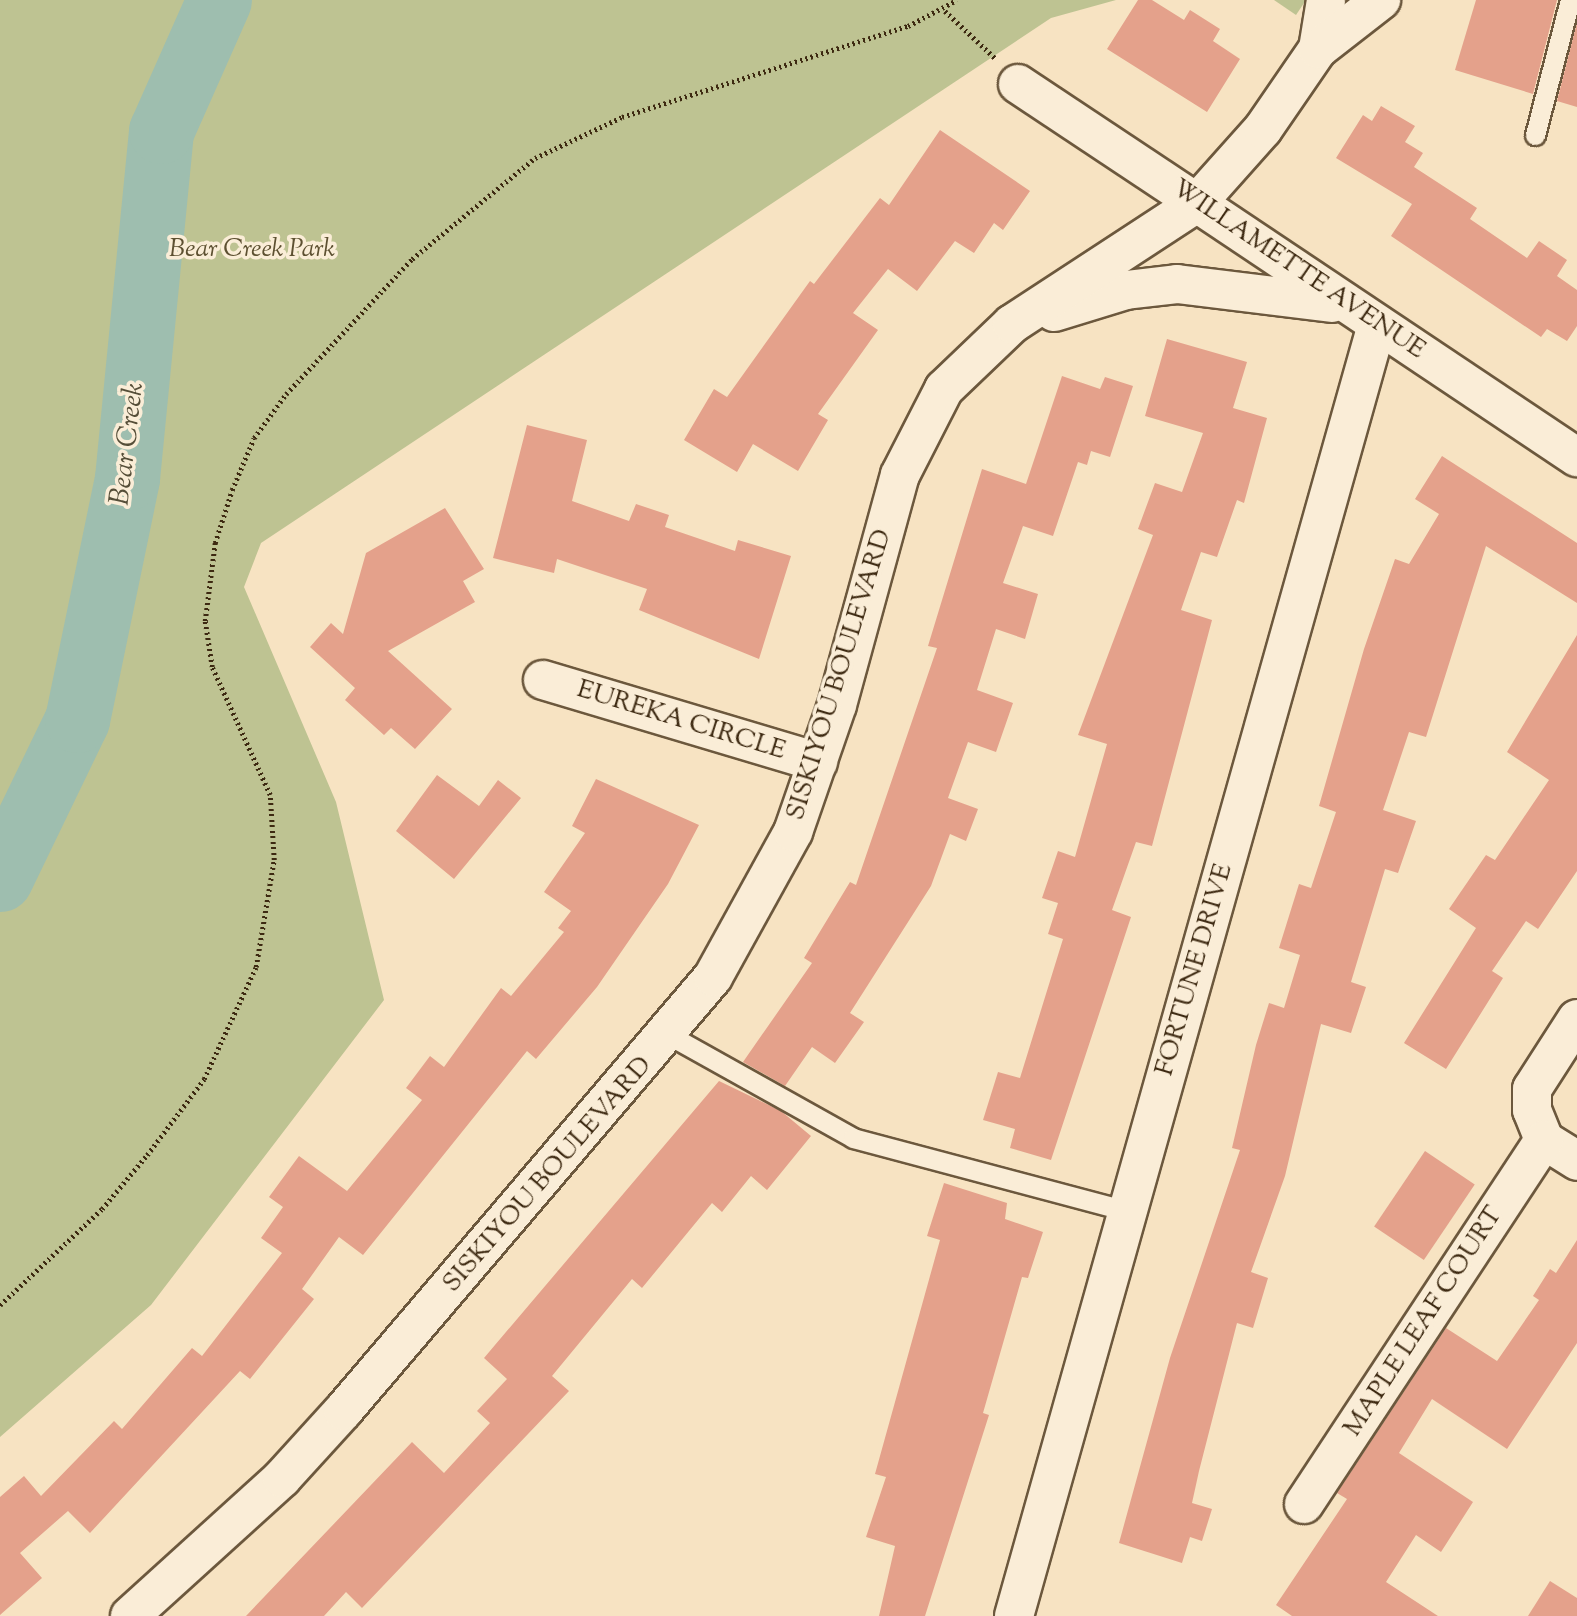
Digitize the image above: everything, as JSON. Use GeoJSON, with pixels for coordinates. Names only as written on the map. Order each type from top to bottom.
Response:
{"type":"FeatureCollection","features":[{"type":"Feature","properties":{"kind":"street","name":"SISKIYOU BOULEVARD"},"geometry":{"type":"LineString","coordinates":[[1318,49],[1326,0]]}},
{"type":"Feature","properties":{"kind":"street","name":"SISKIYOU BOULEVARD"},"geometry":{"type":"LineString","coordinates":[[130,1616],[282,1478],[669,1035],[755,910],[818,762],[912,443],[944,389],[1012,324],[1197,203],[1263,129],[1318,49],[1381,0]]}},
{"type":"Feature","properties":{"kind":"street","name":"WILLAMETTE AVENUE"},"geometry":{"type":"LineString","coordinates":[[1018,84],[1345,305],[1577,457]]}},
{"type":"Feature","properties":{"kind":"street"},"geometry":{"type":"LineString","coordinates":[[1012,324],[1126,290],[1177,284],[1345,305]]}},
{"type":"Feature","properties":{"kind":"street","name":"FORTUNE DRIVE"},"geometry":{"type":"LineString","coordinates":[[1014,1616],[1377,325]]}},
{"type":"Feature","properties":{"kind":"street","name":"EUREKA CIRCLE"},"geometry":{"type":"LineString","coordinates":[[543,680],[818,762]]}},
{"type":"Feature","properties":{"kind":"street"},"geometry":{"type":"LineString","coordinates":[[1571,1029],[1532,1089],[1535,1128],[1544,1140],[1577,1161]]}},
{"type":"Feature","properties":{"kind":"street","name":"MAPLE LEAF COURT"},"geometry":{"type":"LineString","coordinates":[[1304,1504],[1544,1140]]}},
{"type":"Feature","properties":{"kind":"lane"},"geometry":{"type":"LineString","coordinates":[[1535,135],[1570,0]]}},
{"type":"Feature","properties":{"kind":"lane"},"geometry":{"type":"LineString","coordinates":[[669,1035],[853,1138],[1127,1212]]}},
{"type":"Feature","properties":{"kind":"path"},"geometry":{"type":"LineString","coordinates":[[0,1306],[102,1209],[155,1144],[204,1079],[256,967],[274,860],[270,795],[212,667],[205,621],[215,543],[262,427],[412,259],[535,158],[622,117],[945,10],[957,0]]}},
{"type":"Feature","properties":{"kind":"path"},"geometry":{"type":"LineString","coordinates":[[945,10],[1018,84]]}},
{"type":"Feature","properties":{"kind":"green space","name":"Bear Creek Park"},"geometry":{"type":"Polygon","coordinates":[[[0,0],[1116,0],[1051,18],[261,543],[244,587],[336,802],[384,1000],[151,1305],[0,1437],[0,0]]]}},
{"type":"Feature","properties":{"kind":"green space"},"geometry":{"type":"Polygon","coordinates":[[[1274,0],[1306,0],[1296,15],[1274,0]]]}},
{"type":"Feature","properties":{"kind":"building"},"geometry":{"type":"Polygon","coordinates":[[[1138,0],[1152,0],[1184,20],[1190,10],[1220,29],[1213,41],[1240,59],[1207,112],[1107,49],[1138,0]]]}},
{"type":"Feature","properties":{"kind":"building"},"geometry":{"type":"Polygon","coordinates":[[[1476,0],[1557,0],[1533,94],[1455,70],[1476,0]]]}},
{"type":"Feature","properties":{"kind":"building"},"geometry":{"type":"Polygon","coordinates":[[[1577,22],[1577,107],[1557,101],[1577,22]]]}},
{"type":"Feature","properties":{"kind":"building"},"geometry":{"type":"Polygon","coordinates":[[[1381,106],[1415,126],[1405,142],[1423,153],[1414,167],[1477,208],[1470,219],[1527,258],[1539,241],[1567,260],[1557,276],[1577,290],[1577,326],[1567,341],[1547,329],[1541,337],[1391,236],[1412,204],[1336,158],[1363,115],[1372,121],[1381,106]]]}},
{"type":"Feature","properties":{"kind":"building"},"geometry":{"type":"Polygon","coordinates":[[[940,130],[1030,191],[1003,230],[994,223],[974,253],[955,241],[917,291],[888,269],[853,313],[878,330],[818,414],[828,420],[798,471],[753,444],[737,472],[684,440],[714,389],[727,397],[810,281],[814,284],[880,198],[889,205],[940,130]]]}},
{"type":"Feature","properties":{"kind":"building"},"geometry":{"type":"Polygon","coordinates":[[[1167,339],[1247,362],[1233,408],[1267,418],[1244,503],[1237,500],[1217,557],[1201,552],[1181,610],[1212,620],[1152,846],[1136,842],[1112,910],[1131,917],[1051,1160],[1010,1148],[1015,1129],[983,1120],[998,1072],[1020,1078],[1063,939],[1048,934],[1058,903],[1042,898],[1058,851],[1075,857],[1107,744],[1078,735],[1153,535],[1138,529],[1155,483],[1182,492],[1203,433],[1145,416],[1167,339]]]}},
{"type":"Feature","properties":{"kind":"building"},"geometry":{"type":"Polygon","coordinates":[[[1062,376],[1100,389],[1105,377],[1133,386],[1110,457],[1091,451],[1087,465],[1078,462],[1053,536],[1023,526],[1003,583],[1038,594],[1025,639],[996,629],[977,690],[1013,703],[996,752],[968,742],[948,798],[978,809],[966,841],[950,834],[931,886],[850,1013],[864,1022],[835,1063],[812,1047],[785,1086],[743,1062],[812,963],[804,958],[850,882],[856,885],[937,648],[928,646],[982,469],[1026,484],[1062,376]]]}},
{"type":"Feature","properties":{"kind":"building"},"geometry":{"type":"Polygon","coordinates":[[[527,425],[587,440],[572,501],[629,521],[636,504],[669,515],[665,527],[735,551],[738,540],[791,556],[759,659],[639,610],[647,589],[557,559],[554,573],[493,558],[527,425]]]}},
{"type":"Feature","properties":{"kind":"building"},"geometry":{"type":"Polygon","coordinates":[[[1442,456],[1577,543],[1577,603],[1486,546],[1426,737],[1409,732],[1383,810],[1416,821],[1398,873],[1385,869],[1351,982],[1366,987],[1351,1033],[1321,1024],[1285,1176],[1251,1272],[1268,1278],[1253,1328],[1237,1323],[1199,1471],[1192,1503],[1212,1509],[1202,1541],[1190,1537],[1182,1563],[1119,1543],[1170,1358],[1240,1150],[1232,1148],[1256,1045],[1269,1003],[1284,1008],[1300,955],[1279,948],[1299,884],[1311,888],[1336,812],[1319,806],[1364,649],[1395,559],[1409,564],[1439,514],[1415,499],[1442,456]]]}},
{"type":"Feature","properties":{"kind":"building"},"geometry":{"type":"Polygon","coordinates":[[[445,508],[484,569],[463,581],[475,602],[388,651],[452,709],[415,749],[391,728],[384,735],[345,700],[355,688],[310,647],[331,623],[343,634],[366,553],[445,508]]]}},
{"type":"Feature","properties":{"kind":"building"},"geometry":{"type":"Polygon","coordinates":[[[1577,635],[1577,871],[1538,929],[1526,921],[1492,971],[1503,978],[1446,1069],[1404,1043],[1476,928],[1449,909],[1486,855],[1495,860],[1549,780],[1507,752],[1577,635]]]}},
{"type":"Feature","properties":{"kind":"building"},"geometry":{"type":"Polygon","coordinates":[[[437,775],[479,806],[498,780],[521,798],[454,879],[396,831],[437,775]]]}},
{"type":"Feature","properties":{"kind":"building"},"geometry":{"type":"Polygon","coordinates":[[[596,779],[699,825],[668,884],[597,987],[536,1059],[527,1051],[363,1255],[339,1237],[302,1289],[314,1299],[250,1379],[240,1371],[90,1533],[68,1511],[20,1553],[42,1578],[0,1615],[0,1497],[24,1476],[41,1496],[114,1421],[122,1429],[192,1348],[202,1356],[282,1253],[261,1238],[283,1207],[269,1197],[299,1156],[347,1191],[422,1100],[406,1088],[430,1056],[444,1067],[501,988],[511,996],[564,932],[558,928],[571,911],[544,892],[585,833],[572,826],[596,779]]]}},
{"type":"Feature","properties":{"kind":"building"},"geometry":{"type":"Polygon","coordinates":[[[719,1081],[781,1111],[811,1136],[767,1190],[751,1176],[722,1212],[712,1203],[642,1288],[632,1279],[552,1376],[569,1391],[362,1608],[346,1592],[324,1616],[246,1616],[412,1442],[444,1473],[490,1423],[477,1411],[507,1379],[484,1358],[719,1081]]]}},
{"type":"Feature","properties":{"kind":"building"},"geometry":{"type":"Polygon","coordinates":[[[1425,1151],[1475,1185],[1424,1260],[1374,1226],[1425,1151]]]}},
{"type":"Feature","properties":{"kind":"building"},"geometry":{"type":"Polygon","coordinates":[[[944,1183],[1007,1203],[1005,1219],[1043,1232],[1028,1278],[1022,1277],[983,1413],[989,1415],[925,1616],[879,1616],[895,1546],[866,1537],[886,1477],[875,1474],[940,1240],[927,1236],[944,1183]]]}},
{"type":"Feature","properties":{"kind":"building"},"geometry":{"type":"Polygon","coordinates":[[[1577,1240],[1577,1343],[1507,1449],[1432,1399],[1399,1453],[1473,1502],[1441,1552],[1416,1535],[1386,1582],[1438,1616],[1292,1616],[1276,1605],[1347,1499],[1337,1493],[1446,1328],[1497,1361],[1539,1300],[1533,1296],[1550,1269],[1556,1273],[1577,1240]]]}},
{"type":"Feature","properties":{"kind":"building"},"geometry":{"type":"Polygon","coordinates":[[[1550,1581],[1577,1598],[1577,1616],[1528,1616],[1550,1581]]]}},
{"type":"Feature","properties":{"kind":"waterway","name":"Bear Creek"},"geometry":{"type":"LineString","coordinates":[[0,879],[77,720],[127,478],[161,131],[219,0]]}}]}
